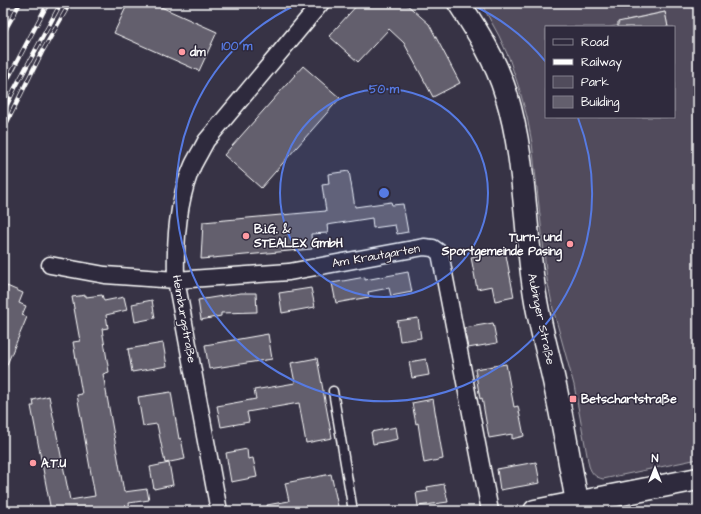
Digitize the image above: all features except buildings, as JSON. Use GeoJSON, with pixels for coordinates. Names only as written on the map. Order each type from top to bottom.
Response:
{"type":"FeatureCollection","features":[{"type":"Feature","properties":{"kind":"main road","name":"Aubinger Straße"},"geometry":{"type":"LineString","coordinates":[[460,3],[494,63],[506,93],[512,118],[518,152],[536,304],[556,392],[577,502]]}},
{"type":"Feature","properties":{"kind":"main road"},"geometry":{"type":"LineString","coordinates":[[535,511],[698,479]]}},
{"type":"Feature","properties":{"kind":"street","name":"Heimburgstraße"},"geometry":{"type":"LineString","coordinates":[[219,511],[176,280],[175,256],[177,223],[187,180],[193,164],[210,135],[321,3]]}},
{"type":"Feature","properties":{"kind":"street","name":"Am Krautgarten"},"geometry":{"type":"LineString","coordinates":[[50,265],[105,275],[176,280],[289,272],[424,247],[433,248],[440,253],[490,511]]}},
{"type":"Feature","properties":{"kind":"lane"},"geometry":{"type":"LineString","coordinates":[[333,391],[353,511]]}},
{"type":"Feature","properties":{"kind":"green space"},"geometry":{"type":"Polygon","coordinates":[[[481,3],[698,3],[698,459],[603,479],[594,475],[590,469],[574,385],[553,309],[547,279],[532,143],[527,117],[509,58],[481,3]]]}},
{"type":"Feature","properties":{"kind":"railway"},"geometry":{"type":"LineString","coordinates":[[3,34],[20,3]]}},
{"type":"Feature","properties":{"kind":"railway"},"geometry":{"type":"LineString","coordinates":[[3,88],[48,3]]}},
{"type":"Feature","properties":{"kind":"railway"},"geometry":{"type":"LineString","coordinates":[[3,113],[61,3]]}},
{"type":"Feature","properties":{"kind":"railway"},"geometry":{"type":"LineString","coordinates":[[3,130],[42,52],[70,3]]}},
{"type":"Feature","properties":{"kind":"place","name":"dm"},"geometry":{"type":"Point","coordinates":[182,52]}},
{"type":"Feature","properties":{"kind":"place","name":"B.i.G. & STEALEX GmbH"},"geometry":{"type":"Point","coordinates":[246,236]}},
{"type":"Feature","properties":{"kind":"place","name":"Turn- und Sportgemeinde Pasing"},"geometry":{"type":"Point","coordinates":[570,244]}},
{"type":"Feature","properties":{"kind":"place","name":"Betschartstraße"},"geometry":{"type":"Point","coordinates":[573,399]}},
{"type":"Feature","properties":{"kind":"place","name":"A.T.U"},"geometry":{"type":"Point","coordinates":[33,463]}}]}
